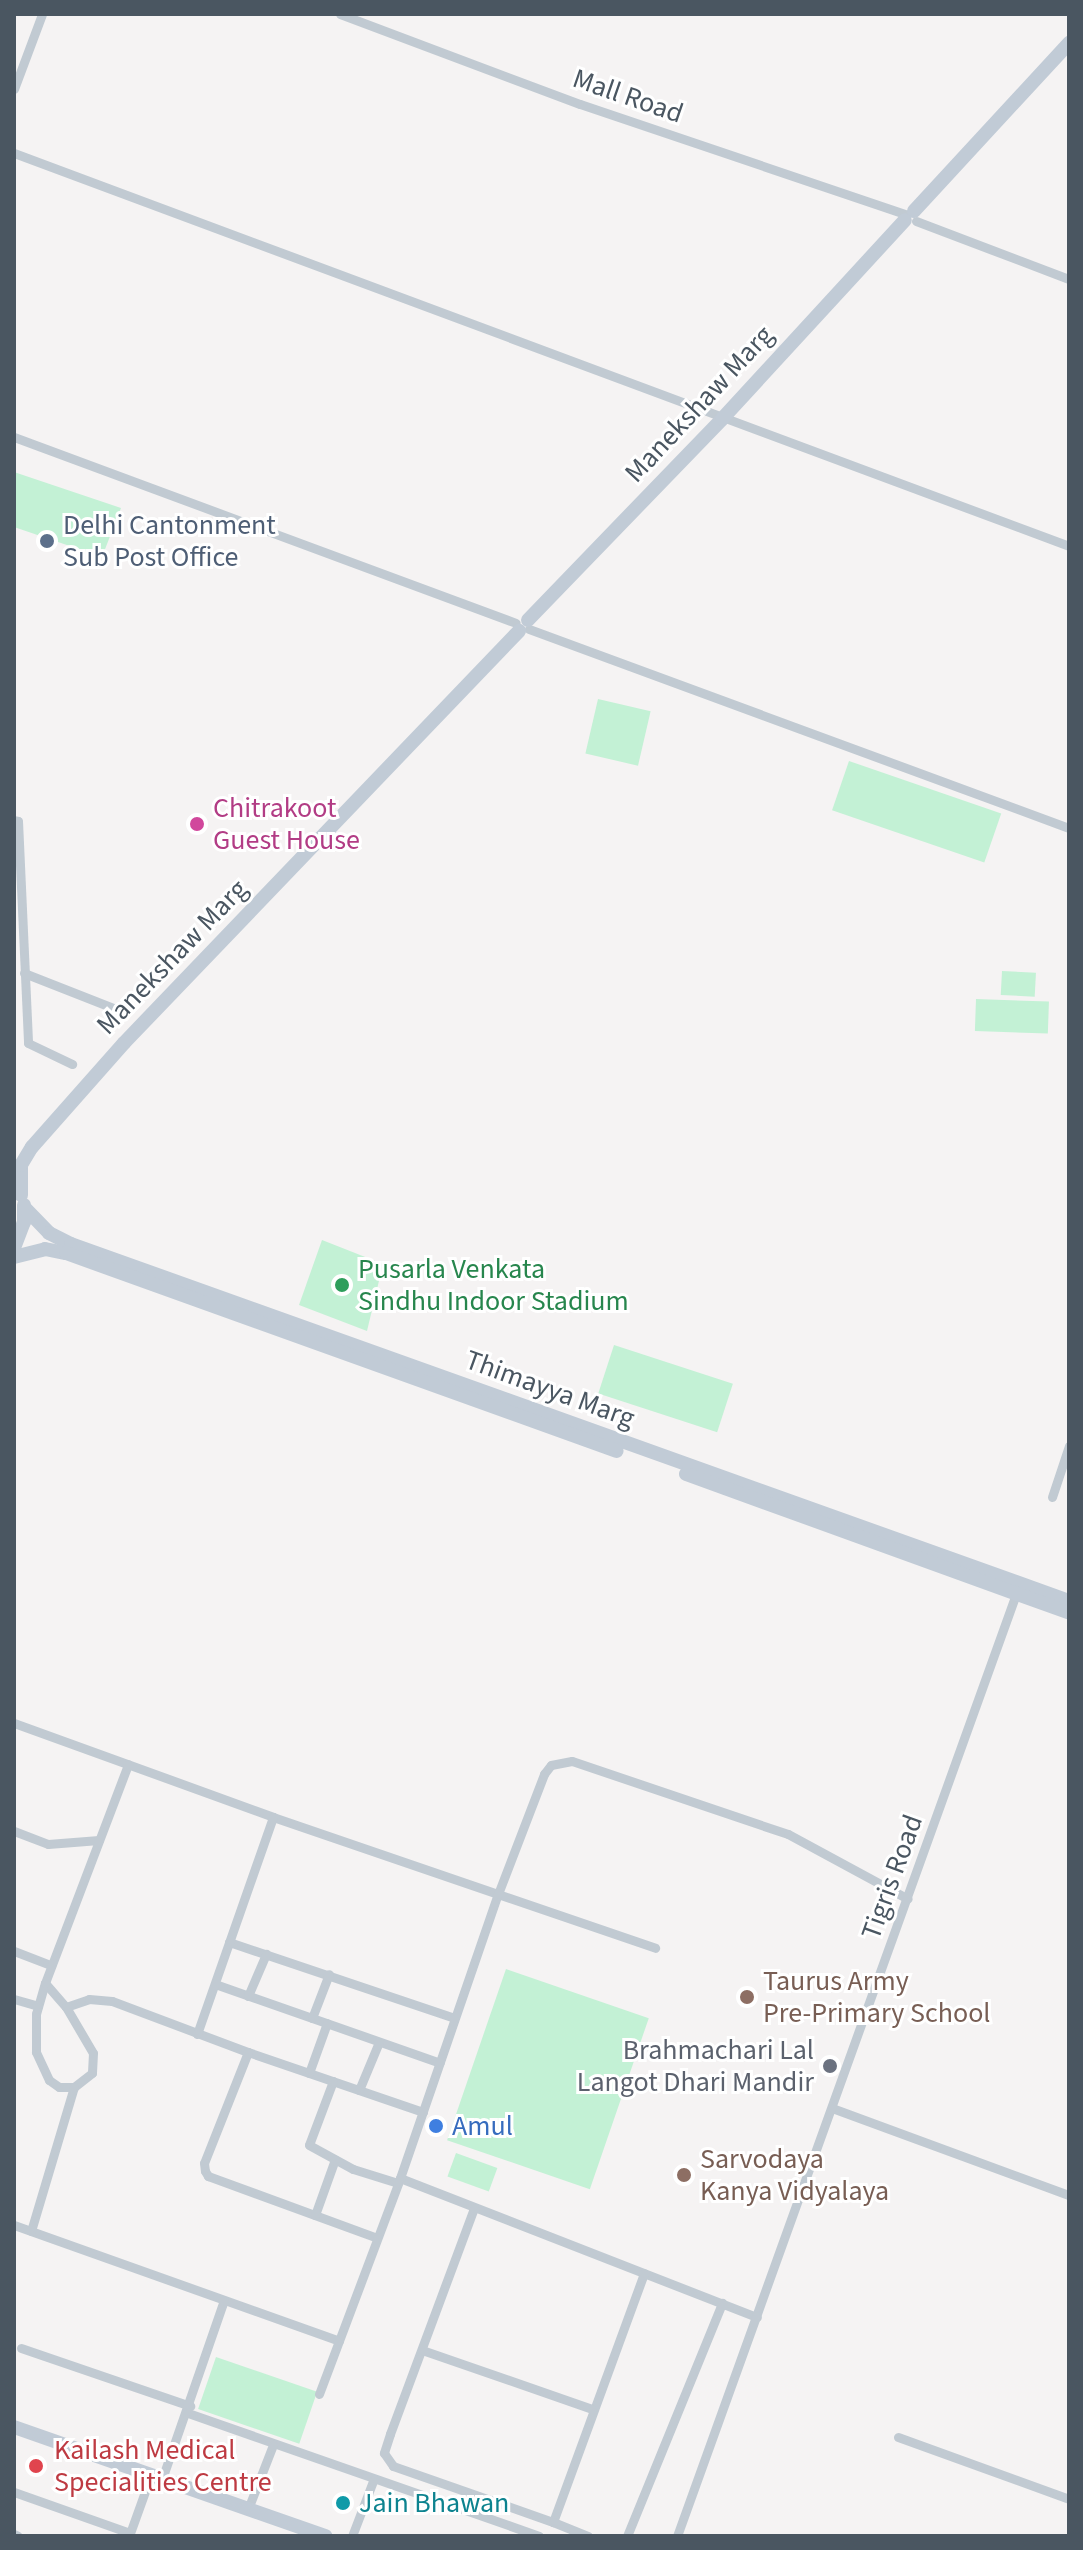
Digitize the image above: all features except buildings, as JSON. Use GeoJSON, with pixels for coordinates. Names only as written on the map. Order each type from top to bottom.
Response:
{"type":"FeatureCollection","features":[{"type":"Feature","properties":{"kind":"street"},"geometry":{"type":"LineString","coordinates":[[14,89],[42,14]]}},
{"type":"Feature","properties":{"kind":"street","name":"Mall Road"},"geometry":{"type":"LineString","coordinates":[[340,14],[580,104],[910,216],[1069,279]]}},
{"type":"Feature","properties":{"kind":"street","name":"Manekshaw Marg"},"geometry":{"type":"LineString","coordinates":[[14,1248],[24,1222],[20,1195],[21,1165],[32,1147],[124,1043],[722,419],[1069,43]]}},
{"type":"Feature","properties":{"kind":"street"},"geometry":{"type":"LineString","coordinates":[[14,153],[1069,546]]}},
{"type":"Feature","properties":{"kind":"street"},"geometry":{"type":"LineString","coordinates":[[14,437],[1069,828]]}},
{"type":"Feature","properties":{"kind":"street"},"geometry":{"type":"LineString","coordinates":[[14,820],[18,821],[28,1043],[72,1064]]}},
{"type":"Feature","properties":{"kind":"street"},"geometry":{"type":"LineString","coordinates":[[24,973],[121,1011]]}},
{"type":"Feature","properties":{"kind":"street","name":"Manekshaw Marg"},"geometry":{"type":"LineString","coordinates":[[14,1159],[32,1147]]}},
{"type":"Feature","properties":{"kind":"street","name":"Thimayya Marg"},"geometry":{"type":"LineString","coordinates":[[20,1195],[49,1233],[71,1244],[544,1422],[1069,1613]]}},
{"type":"Feature","properties":{"kind":"street","name":"Thimayya Marg"},"geometry":{"type":"LineString","coordinates":[[14,1257],[45,1249],[66,1253],[544,1422],[1069,1601]]}},
{"type":"Feature","properties":{"kind":"street"},"geometry":{"type":"LineString","coordinates":[[1052,1497],[1069,1446]]}},
{"type":"Feature","properties":{"kind":"street","name":"Tigris Road"},"geometry":{"type":"LineString","coordinates":[[677,2536],[1016,1594]]}},
{"type":"Feature","properties":{"kind":"street"},"geometry":{"type":"LineString","coordinates":[[14,1723],[273,1817],[655,1948]]}},
{"type":"Feature","properties":{"kind":"street"},"geometry":{"type":"LineString","coordinates":[[319,2394],[544,1774],[561,1760],[654,1787],[788,1834],[908,1899]]}},
{"type":"Feature","properties":{"kind":"street"},"geometry":{"type":"LineString","coordinates":[[45,1983],[66,2007],[88,2043],[94,2066],[86,2080],[74,2087],[59,2087],[49,2080],[41,2065],[36,2044],[38,2006],[45,1983],[51,1965],[128,1764]]}},
{"type":"Feature","properties":{"kind":"street"},"geometry":{"type":"LineString","coordinates":[[197,2034],[273,1817]]}},
{"type":"Feature","properties":{"kind":"street"},"geometry":{"type":"LineString","coordinates":[[14,1831],[48,1844],[99,1840]]}},
{"type":"Feature","properties":{"kind":"street"},"geometry":{"type":"LineString","coordinates":[[229,1942],[455,2018]]}},
{"type":"Feature","properties":{"kind":"street"},"geometry":{"type":"LineString","coordinates":[[14,1951],[51,1965]]}},
{"type":"Feature","properties":{"kind":"street"},"geometry":{"type":"LineString","coordinates":[[248,1996],[266,1954]]}},
{"type":"Feature","properties":{"kind":"street"},"geometry":{"type":"LineString","coordinates":[[312,2018],[329,1974]]}},
{"type":"Feature","properties":{"kind":"street"},"geometry":{"type":"LineString","coordinates":[[215,1984],[440,2063]]}},
{"type":"Feature","properties":{"kind":"street"},"geometry":{"type":"LineString","coordinates":[[14,1999],[38,2006]]}},
{"type":"Feature","properties":{"kind":"street"},"geometry":{"type":"LineString","coordinates":[[66,2007],[89,1999],[112,2001],[197,2034],[423,2112]]}},
{"type":"Feature","properties":{"kind":"street"},"geometry":{"type":"LineString","coordinates":[[309,2073],[327,2023]]}},
{"type":"Feature","properties":{"kind":"street"},"geometry":{"type":"LineString","coordinates":[[359,2090],[379,2042]]}},
{"type":"Feature","properties":{"kind":"street"},"geometry":{"type":"LineString","coordinates":[[248,2052],[204,2163],[208,2176],[377,2238]]}},
{"type":"Feature","properties":{"kind":"street"},"geometry":{"type":"LineString","coordinates":[[333,2081],[308,2142],[311,2148],[365,2174],[399,2180],[757,2317]]}},
{"type":"Feature","properties":{"kind":"street"},"geometry":{"type":"LineString","coordinates":[[31,2231],[74,2087]]}},
{"type":"Feature","properties":{"kind":"street"},"geometry":{"type":"LineString","coordinates":[[832,2108],[1069,2195]]}},
{"type":"Feature","properties":{"kind":"street"},"geometry":{"type":"LineString","coordinates":[[315,2215],[335,2159]]}},
{"type":"Feature","properties":{"kind":"street"},"geometry":{"type":"LineString","coordinates":[[474,2208],[390,2434],[386,2460],[407,2471],[588,2536]]}},
{"type":"Feature","properties":{"kind":"street"},"geometry":{"type":"LineString","coordinates":[[14,2225],[339,2341]]}},
{"type":"Feature","properties":{"kind":"street"},"geometry":{"type":"LineString","coordinates":[[553,2522],[644,2273]]}},
{"type":"Feature","properties":{"kind":"street"},"geometry":{"type":"LineString","coordinates":[[14,2492],[130,2534],[189,2410],[224,2300]]}},
{"type":"Feature","properties":{"kind":"street"},"geometry":{"type":"LineString","coordinates":[[627,2536],[722,2303]]}},
{"type":"Feature","properties":{"kind":"street"},"geometry":{"type":"LineString","coordinates":[[21,2348],[189,2410],[273,2445],[539,2536]]}},
{"type":"Feature","properties":{"kind":"street"},"geometry":{"type":"LineString","coordinates":[[422,2350],[592,2409]]}},
{"type":"Feature","properties":{"kind":"street"},"geometry":{"type":"LineString","coordinates":[[14,2427],[325,2536]]}},
{"type":"Feature","properties":{"kind":"street"},"geometry":{"type":"LineString","coordinates":[[898,2437],[1069,2499]]}},
{"type":"Feature","properties":{"kind":"street"},"geometry":{"type":"LineString","coordinates":[[248,2509],[273,2445]]}},
{"type":"Feature","properties":{"kind":"street"},"geometry":{"type":"LineString","coordinates":[[352,2536],[373,2481]]}},
{"type":"Feature","properties":{"kind":"green space"},"geometry":{"type":"Polygon","coordinates":[[[14,472],[121,508],[102,557],[14,527],[14,472]]]}},
{"type":"Feature","properties":{"kind":"green space"},"geometry":{"type":"Polygon","coordinates":[[[598,699],[651,711],[638,766],[585,754],[598,699]]]}},
{"type":"Feature","properties":{"kind":"green space"},"geometry":{"type":"Polygon","coordinates":[[[849,761],[1001,813],[984,863],[832,810],[849,761]]]}},
{"type":"Feature","properties":{"kind":"green space"},"geometry":{"type":"Polygon","coordinates":[[[1002,971],[1036,973],[1035,997],[1001,995],[1002,971]]]}},
{"type":"Feature","properties":{"kind":"green space"},"geometry":{"type":"Polygon","coordinates":[[[976,999],[1049,1002],[1048,1034],[975,1031],[976,999]]]}},
{"type":"Feature","properties":{"kind":"green space","name":"Pusarla Venkata Sindhu Indoor Stadium"},"geometry":{"type":"Polygon","coordinates":[[[322,1240],[383,1264],[367,1331],[299,1305],[322,1240]]]}},
{"type":"Feature","properties":{"kind":"green space"},"geometry":{"type":"Polygon","coordinates":[[[614,1345],[733,1384],[717,1432],[598,1394],[614,1345]]]}},
{"type":"Feature","properties":{"kind":"green space"},"geometry":{"type":"Polygon","coordinates":[[[506,1969],[649,2018],[590,2189],[447,2140],[506,1969]]]}},
{"type":"Feature","properties":{"kind":"green space"},"geometry":{"type":"Polygon","coordinates":[[[456,2153],[497,2168],[489,2192],[447,2176],[456,2153]]]}},
{"type":"Feature","properties":{"kind":"green space"},"geometry":{"type":"Polygon","coordinates":[[[216,2357],[317,2392],[299,2444],[198,2409],[216,2357]]]}},
{"type":"Feature","properties":{"kind":"place","name":"Delhi Cantonment Sub Post Office"},"geometry":{"type":"Point","coordinates":[47,541]}},
{"type":"Feature","properties":{"kind":"place","name":"Chitrakoot Guest House"},"geometry":{"type":"Point","coordinates":[197,824]}},
{"type":"Feature","properties":{"kind":"place","name":"Pusarla Venkata Sindhu Indoor Stadium"},"geometry":{"type":"Point","coordinates":[342,1285]}},
{"type":"Feature","properties":{"kind":"place","name":"Taurus Army Pre-Primary School"},"geometry":{"type":"Point","coordinates":[747,1997]}},
{"type":"Feature","properties":{"kind":"place","name":"Brahmachari Lal Langot Dhari Mandir"},"geometry":{"type":"Point","coordinates":[830,2066]}},
{"type":"Feature","properties":{"kind":"place","name":"Amul"},"geometry":{"type":"Point","coordinates":[436,2126]}},
{"type":"Feature","properties":{"kind":"place","name":"Sarvodaya Kanya Vidyalaya"},"geometry":{"type":"Point","coordinates":[684,2175]}},
{"type":"Feature","properties":{"kind":"place","name":"Kailash Medical Specialities Centre"},"geometry":{"type":"Point","coordinates":[36,2466]}},
{"type":"Feature","properties":{"kind":"place","name":"Jain Bhawan"},"geometry":{"type":"Point","coordinates":[343,2503]}}]}
